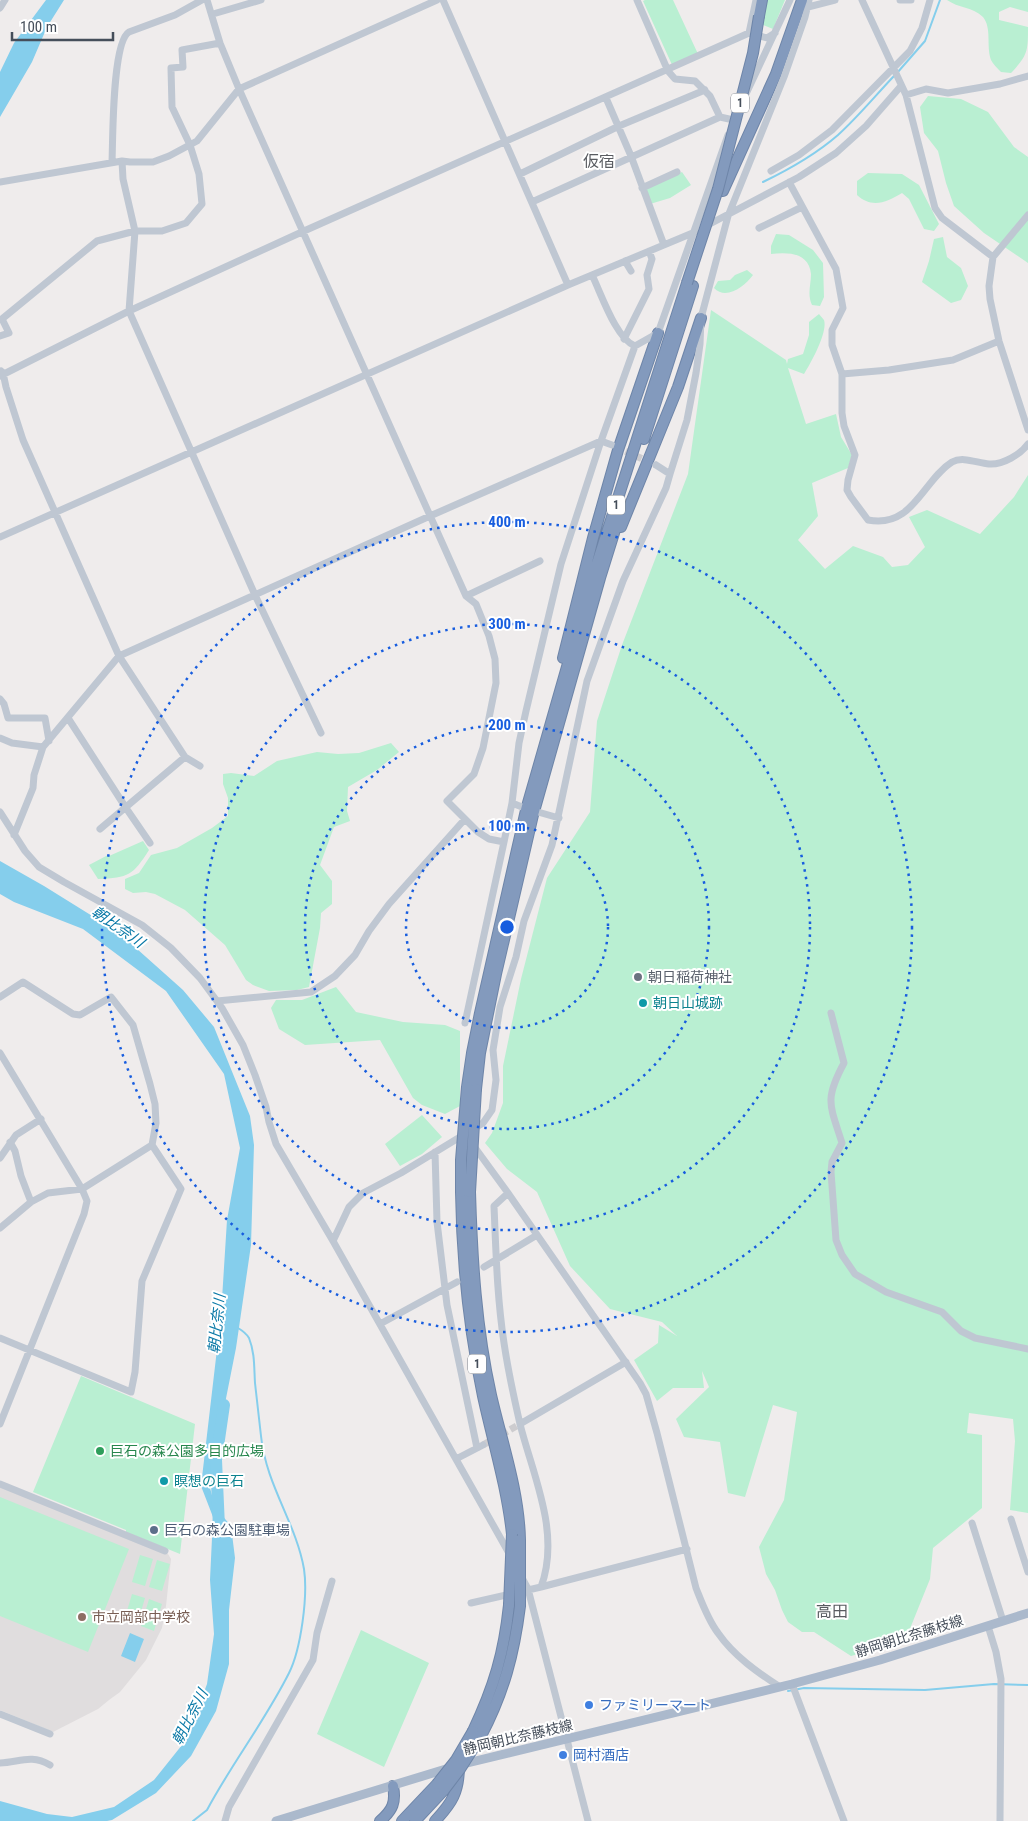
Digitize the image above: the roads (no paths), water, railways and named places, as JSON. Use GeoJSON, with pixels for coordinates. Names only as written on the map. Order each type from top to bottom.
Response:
{"type":"FeatureCollection","features":[{"type":"Feature","properties":{"kind":"highway","name":"1"},"geometry":{"type":"LineString","coordinates":[[720,190],[753,53],[762,0]]}},
{"type":"Feature","properties":{"kind":"highway","name":"1"},"geometry":{"type":"LineString","coordinates":[[720,190],[737,145],[805,2]]}},
{"type":"Feature","properties":{"kind":"highway"},"geometry":{"type":"LineString","coordinates":[[471,1088],[533,815],[597,589],[690,284],[720,190],[776,74],[805,2]]}},
{"type":"Feature","properties":{"kind":"highway","name":"1"},"geometry":{"type":"LineString","coordinates":[[440,1787],[456,1760],[477,1733],[500,1666],[514,1605],[516,1537],[483,1396],[474,1345],[463,1259],[465,1192],[461,1160],[471,1088],[472,1053],[488,972],[526,810],[593,576],[690,284]]}},
{"type":"Feature","properties":{"kind":"highway"},"geometry":{"type":"LineString","coordinates":[[597,589],[678,387],[701,318]]}},
{"type":"Feature","properties":{"kind":"highway"},"geometry":{"type":"LineString","coordinates":[[550,728],[560,671],[593,538],[618,450],[658,333]]}},
{"type":"Feature","properties":{"kind":"highway"},"geometry":{"type":"LineString","coordinates":[[435,1821],[444,1811],[457,1790],[459,1765]]}},
{"type":"Feature","properties":{"kind":"highway"},"geometry":{"type":"LineString","coordinates":[[380,1821],[393,1806],[395,1798],[393,1786]]}},
{"type":"Feature","properties":{"kind":"highway"},"geometry":{"type":"LineString","coordinates":[[402,1821],[440,1787]]}},
{"type":"Feature","properties":{"kind":"highway"},"geometry":{"type":"LineString","coordinates":[[415,1821],[440,1787]]}},
{"type":"Feature","properties":{"kind":"main road","name":"静岡朝比奈藤枝線"},"geometry":{"type":"LineString","coordinates":[[276,1821],[459,1765],[780,1687],[880,1660],[1028,1613]]}},
{"type":"Feature","properties":{"kind":"street"},"geometry":{"type":"LineString","coordinates":[[0,8],[5,0]]}},
{"type":"Feature","properties":{"kind":"street"},"geometry":{"type":"LineString","coordinates":[[112,162],[114,88],[121,42],[129,32],[175,14],[202,0]]}},
{"type":"Feature","properties":{"kind":"street"},"geometry":{"type":"LineString","coordinates":[[207,0],[213,14],[220,43],[239,89],[466,596],[476,604],[489,636],[495,659],[496,683],[483,748],[474,774],[447,801],[489,839],[504,842]]}},
{"type":"Feature","properties":{"kind":"street"},"geometry":{"type":"LineString","coordinates":[[213,14],[261,0]]}},
{"type":"Feature","properties":{"kind":"street"},"geometry":{"type":"LineString","coordinates":[[0,182],[122,160],[153,162],[197,141],[239,89],[437,0]]}},
{"type":"Feature","properties":{"kind":"street"},"geometry":{"type":"LineString","coordinates":[[443,0],[568,285]]}},
{"type":"Feature","properties":{"kind":"street"},"geometry":{"type":"LineString","coordinates":[[637,0],[668,71],[675,79],[695,81],[710,96],[720,117]]}},
{"type":"Feature","properties":{"kind":"street"},"geometry":{"type":"LineString","coordinates":[[749,33],[756,0]]}},
{"type":"Feature","properties":{"kind":"street"},"geometry":{"type":"LineString","coordinates":[[465,1023],[512,803],[519,743],[543,632],[561,564],[633,346],[658,333],[731,126],[790,0]]}},
{"type":"Feature","properties":{"kind":"street"},"geometry":{"type":"LineString","coordinates":[[333,1241],[349,1207],[363,1193],[401,1173],[483,1123],[492,1110],[496,1080],[494,1050],[500,1007],[516,956],[524,921],[552,844],[587,681],[624,581],[666,488],[687,420],[700,344],[701,318],[728,216],[784,76],[805,2],[835,0]]}},
{"type":"Feature","properties":{"kind":"street"},"geometry":{"type":"LineString","coordinates":[[862,0],[906,95],[935,208],[942,218],[993,257]]}},
{"type":"Feature","properties":{"kind":"street"},"geometry":{"type":"LineString","coordinates":[[900,0],[911,0]]}},
{"type":"Feature","properties":{"kind":"street"},"geometry":{"type":"LineString","coordinates":[[771,171],[799,155],[832,130],[910,51],[918,37],[930,0]]}},
{"type":"Feature","properties":{"kind":"street"},"geometry":{"type":"LineString","coordinates":[[200,766],[185,757],[119,656],[23,440],[1,373],[129,311],[304,231],[668,71],[749,33],[767,38],[775,33]]}},
{"type":"Feature","properties":{"kind":"street"},"geometry":{"type":"LineString","coordinates":[[0,336],[9,333],[2,319],[97,241],[135,231],[162,231],[186,223],[202,204],[199,174],[190,146],[172,106],[171,68],[183,67],[182,50],[220,43]]}},
{"type":"Feature","properties":{"kind":"street"},"geometry":{"type":"LineString","coordinates":[[906,95],[926,89],[948,93],[1000,84],[1028,76]]}},
{"type":"Feature","properties":{"kind":"street"},"geometry":{"type":"LineString","coordinates":[[0,537],[728,216],[813,168],[841,149],[866,126],[901,86]]}},
{"type":"Feature","properties":{"kind":"street"},"geometry":{"type":"LineString","coordinates":[[520,174],[619,126],[704,90]]}},
{"type":"Feature","properties":{"kind":"street"},"geometry":{"type":"LineString","coordinates":[[606,98],[632,156],[664,245]]}},
{"type":"Feature","properties":{"kind":"street"},"geometry":{"type":"LineString","coordinates":[[532,202],[720,117],[729,119]]}},
{"type":"Feature","properties":{"kind":"street"},"geometry":{"type":"LineString","coordinates":[[122,160],[135,231],[129,311],[255,594],[321,733]]}},
{"type":"Feature","properties":{"kind":"street"},"geometry":{"type":"LineString","coordinates":[[642,188],[678,172]]}},
{"type":"Feature","properties":{"kind":"street"},"geometry":{"type":"LineString","coordinates":[[789,182],[836,269],[843,308],[832,330],[832,345],[842,374],[844,426],[855,456],[847,490],[868,520],[881,523],[908,509],[943,469],[952,462],[959,460],[990,464],[1001,462],[1022,452],[1028,444]]}},
{"type":"Feature","properties":{"kind":"street"},"geometry":{"type":"LineString","coordinates":[[759,228],[802,207]]}},
{"type":"Feature","properties":{"kind":"street"},"geometry":{"type":"LineString","coordinates":[[1028,215],[993,257],[990,286],[990,298],[999,341],[1028,430]]}},
{"type":"Feature","properties":{"kind":"street"},"geometry":{"type":"LineString","coordinates":[[624,339],[649,290],[647,275],[652,259],[649,251]]}},
{"type":"Feature","properties":{"kind":"street"},"geometry":{"type":"LineString","coordinates":[[625,260],[631,272]]}},
{"type":"Feature","properties":{"kind":"street"},"geometry":{"type":"LineString","coordinates":[[592,275],[619,332],[633,346]]}},
{"type":"Feature","properties":{"kind":"street"},"geometry":{"type":"LineString","coordinates":[[842,374],[889,370],[953,360],[999,341]]}},
{"type":"Feature","properties":{"kind":"street"},"geometry":{"type":"LineString","coordinates":[[14,835],[33,788],[34,775],[46,744],[119,656],[601,441],[612,445]]}},
{"type":"Feature","properties":{"kind":"street"},"geometry":{"type":"LineString","coordinates":[[656,465],[670,474]]}},
{"type":"Feature","properties":{"kind":"street"},"geometry":{"type":"LineString","coordinates":[[466,596],[540,561]]}},
{"type":"Feature","properties":{"kind":"street"},"geometry":{"type":"LineString","coordinates":[[0,699],[4,704],[8,718],[45,718],[46,744]]}},
{"type":"Feature","properties":{"kind":"street"},"geometry":{"type":"LineString","coordinates":[[68,718],[150,843]]}},
{"type":"Feature","properties":{"kind":"street"},"geometry":{"type":"LineString","coordinates":[[0,738],[12,742],[46,744]]}},
{"type":"Feature","properties":{"kind":"street"},"geometry":{"type":"LineString","coordinates":[[100,829],[185,757]]}},
{"type":"Feature","properties":{"kind":"street"},"geometry":{"type":"LineString","coordinates":[[512,803],[522,806]]}},
{"type":"Feature","properties":{"kind":"street"},"geometry":{"type":"LineString","coordinates":[[0,812],[25,851],[45,871],[130,918],[171,948],[200,978],[236,1032],[248,1056],[266,1107],[276,1144],[333,1241],[528,1589],[588,1821]]}},
{"type":"Feature","properties":{"kind":"street"},"geometry":{"type":"LineString","coordinates":[[538,812],[558,818]]}},
{"type":"Feature","properties":{"kind":"street"},"geometry":{"type":"LineString","coordinates":[[217,1001],[311,992],[329,980],[356,955],[369,931],[389,904],[465,819]]}},
{"type":"Feature","properties":{"kind":"street"},"geometry":{"type":"LineString","coordinates":[[0,997],[23,982],[73,1014],[80,1014],[111,997],[132,1025],[150,1084],[155,1104],[156,1123],[152,1145],[181,1190],[142,1281],[135,1372],[131,1392],[0,1338]]}},
{"type":"Feature","properties":{"kind":"street"},"geometry":{"type":"LineString","coordinates":[[831,1013],[844,1063],[831,1093],[831,1109],[842,1143],[832,1162],[831,1172],[834,1231],[842,1255],[854,1274],[861,1279],[893,1295],[942,1312],[961,1331],[975,1338],[1028,1350]]}},
{"type":"Feature","properties":{"kind":"street"},"geometry":{"type":"LineString","coordinates":[[0,1053],[82,1188],[87,1200],[84,1214],[0,1424]]}},
{"type":"Feature","properties":{"kind":"street"},"geometry":{"type":"LineString","coordinates":[[0,1158],[16,1135],[41,1119]]}},
{"type":"Feature","properties":{"kind":"street"},"geometry":{"type":"LineString","coordinates":[[465,1134],[626,1362],[646,1394],[696,1588],[718,1633],[734,1653],[780,1687]]}},
{"type":"Feature","properties":{"kind":"street"},"geometry":{"type":"LineString","coordinates":[[10,1142],[15,1151],[21,1176],[31,1202]]}},
{"type":"Feature","properties":{"kind":"street"},"geometry":{"type":"LineString","coordinates":[[0,1228],[31,1202],[48,1193],[82,1188],[152,1145]]}},
{"type":"Feature","properties":{"kind":"street"},"geometry":{"type":"LineString","coordinates":[[434,1152],[437,1222],[445,1289],[459,1368],[480,1446],[456,1459]]}},
{"type":"Feature","properties":{"kind":"street"},"geometry":{"type":"LineString","coordinates":[[508,1193],[494,1206],[496,1277],[504,1343],[520,1424],[547,1524],[548,1541],[545,1577],[541,1587]]}},
{"type":"Feature","properties":{"kind":"street"},"geometry":{"type":"LineString","coordinates":[[484,1267],[537,1235]]}},
{"type":"Feature","properties":{"kind":"street"},"geometry":{"type":"LineString","coordinates":[[380,1324],[457,1282]]}},
{"type":"Feature","properties":{"kind":"street"},"geometry":{"type":"LineString","coordinates":[[520,1424],[626,1362]]}},
{"type":"Feature","properties":{"kind":"street"},"geometry":{"type":"LineString","coordinates":[[0,1484],[166,1551]]}},
{"type":"Feature","properties":{"kind":"street"},"geometry":{"type":"LineString","coordinates":[[1011,1519],[1028,1572]]}},
{"type":"Feature","properties":{"kind":"street"},"geometry":{"type":"LineString","coordinates":[[972,1523],[1003,1621]]}},
{"type":"Feature","properties":{"kind":"street"},"geometry":{"type":"LineString","coordinates":[[471,1603],[687,1549]]}},
{"type":"Feature","properties":{"kind":"street"},"geometry":{"type":"LineString","coordinates":[[225,1821],[230,1807],[313,1660],[317,1633],[332,1581]]}},
{"type":"Feature","properties":{"kind":"street"},"geometry":{"type":"LineString","coordinates":[[988,1626],[996,1652],[1001,1679],[1000,1821]]}},
{"type":"Feature","properties":{"kind":"street"},"geometry":{"type":"LineString","coordinates":[[792,1684],[844,1821]]}},
{"type":"Feature","properties":{"kind":"street"},"geometry":{"type":"LineString","coordinates":[[0,1714],[50,1734]]}},
{"type":"Feature","properties":{"kind":"street"},"geometry":{"type":"LineString","coordinates":[[0,1763],[29,1758],[41,1760],[50,1765]]}},
{"type":"Feature","properties":{"kind":"water"},"geometry":{"type":"Polygon","coordinates":[[[46,0],[64,0],[47,27],[32,62],[0,117],[0,72],[14,43],[46,0]]]}},
{"type":"Feature","properties":{"kind":"water"},"geometry":{"type":"Polygon","coordinates":[[[0,861],[118,932],[183,990],[214,1027],[250,1116],[254,1145],[251,1245],[236,1348],[209,1484],[215,1507],[231,1526],[235,1558],[229,1610],[229,1664],[216,1711],[191,1756],[156,1793],[112,1820],[107,1821],[0,1821],[0,1801],[47,1814],[72,1817],[114,1807],[154,1780],[186,1740],[207,1684],[214,1634],[210,1580],[213,1517],[201,1486],[221,1315],[227,1220],[240,1148],[224,1074],[166,991],[83,929],[14,902],[0,894],[0,861]]]}},
{"type":"Feature","properties":{"kind":"water"},"geometry":{"type":"Polygon","coordinates":[[[130,1633],[144,1639],[135,1662],[121,1656],[130,1633]]]}},
{"type":"Feature","properties":{"kind":"waterway"},"geometry":{"type":"LineString","coordinates":[[897,73],[925,41],[940,0]]}},
{"type":"Feature","properties":{"kind":"waterway"},"geometry":{"type":"LineString","coordinates":[[763,182],[802,161],[838,135],[894,76]]}},
{"type":"Feature","properties":{"kind":"waterway"},"geometry":{"type":"LineString","coordinates":[[193,1821],[207,1810],[280,1691],[293,1663],[303,1622],[304,1569],[295,1536],[264,1454],[251,1344],[248,1336],[238,1328]]}},
{"type":"Feature","properties":{"kind":"waterway","name":"朝比奈川"},"geometry":{"type":"LineString","coordinates":[[219,1527],[216,1460],[224,1405]]}},
{"type":"Feature","properties":{"kind":"waterway"},"geometry":{"type":"LineString","coordinates":[[788,1691],[804,1688],[925,1690],[994,1684],[1028,1685]]}},
{"type":"Feature","properties":{"kind":"tunnel"},"geometry":{"type":"LineString","coordinates":[[616,447],[656,465]]}},
{"type":"Feature","properties":{"kind":"tunnel"},"geometry":{"type":"LineString","coordinates":[[483,1445],[520,1424]]}},
{"type":"Feature","properties":{"kind":"place","name":"朝日稲荷神社"},"geometry":{"type":"Point","coordinates":[638,977]}},
{"type":"Feature","properties":{"kind":"place","name":"朝日山城跡"},"geometry":{"type":"Point","coordinates":[643,1003]}},
{"type":"Feature","properties":{"kind":"place","name":"巨石の森公園多目的広場"},"geometry":{"type":"Point","coordinates":[100,1451]}},
{"type":"Feature","properties":{"kind":"place","name":"瞑想の巨石"},"geometry":{"type":"Point","coordinates":[164,1481]}},
{"type":"Feature","properties":{"kind":"place","name":"巨石の森公園駐車場"},"geometry":{"type":"Point","coordinates":[154,1530]}},
{"type":"Feature","properties":{"kind":"place","name":"市立岡部中学校"},"geometry":{"type":"Point","coordinates":[82,1617]}},
{"type":"Feature","properties":{"kind":"place","name":"ファミリーマート"},"geometry":{"type":"Point","coordinates":[589,1705]}},
{"type":"Feature","properties":{"kind":"place","name":"岡村酒店"},"geometry":{"type":"Point","coordinates":[563,1755]}},
{"type":"Feature","properties":{"kind":"district","name":"仮宿"},"geometry":{"type":"Point","coordinates":[599,161]}},
{"type":"Feature","properties":{"kind":"district","name":"高田"},"geometry":{"type":"Point","coordinates":[832,1611]}}]}
